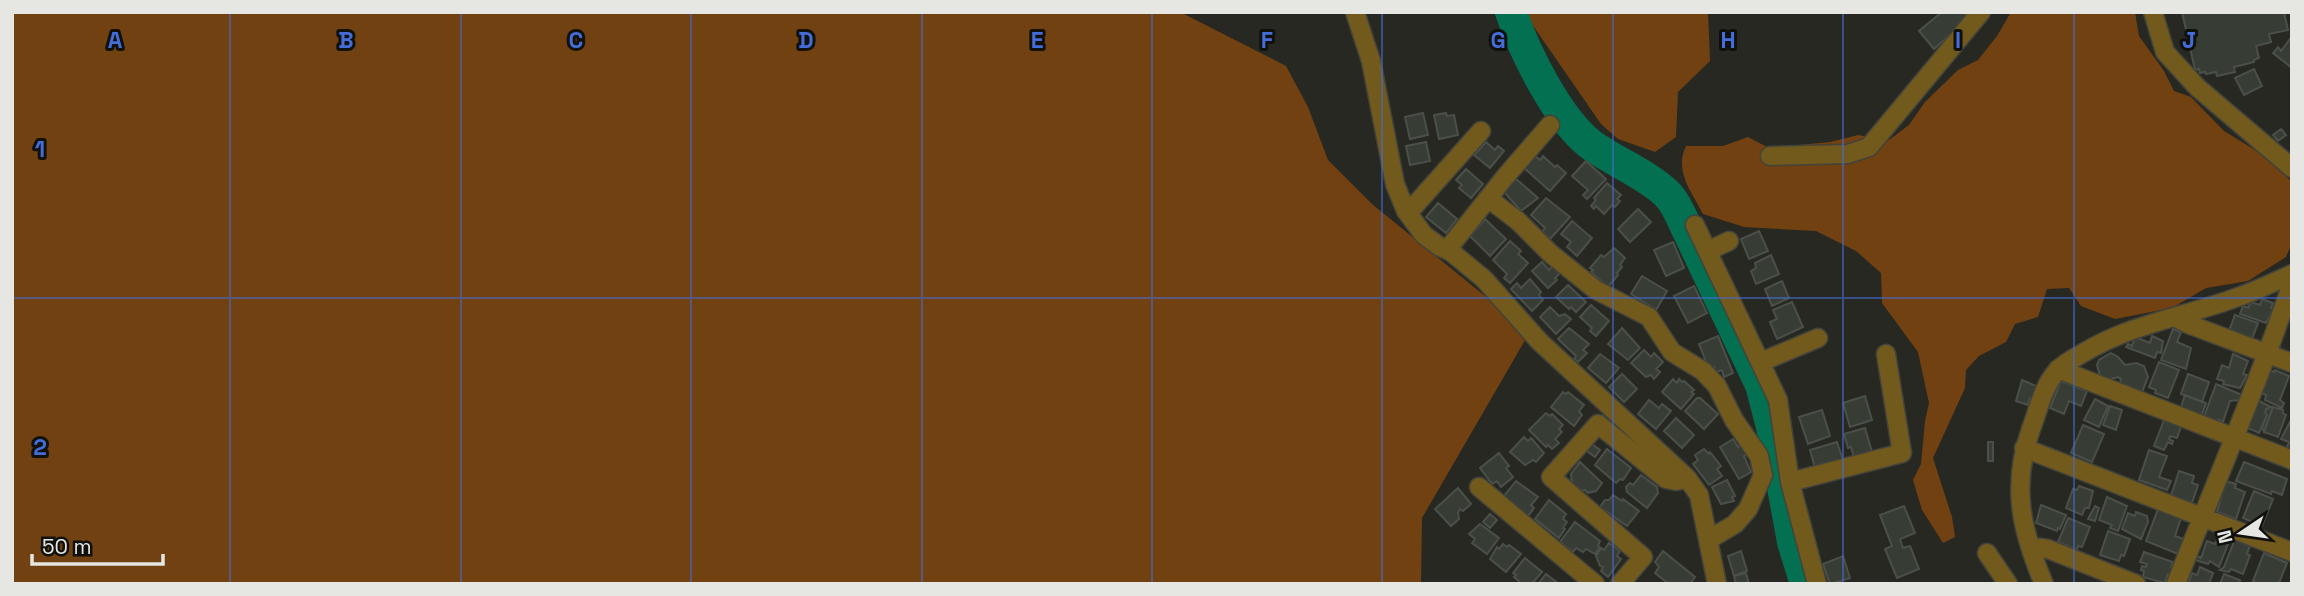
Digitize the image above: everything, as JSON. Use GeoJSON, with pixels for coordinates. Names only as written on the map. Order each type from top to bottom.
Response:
{"type":"FeatureCollection","features":[{"type":"Feature","properties":{"kind":"street"},"geometry":{"type":"LineString","coordinates":[[1355,12],[1371,61],[1395,184],[1408,213],[1424,235],[1484,279],[1539,341],[1687,478],[1699,495],[1717,584]]}},
{"type":"Feature","properties":{"kind":"street"},"geometry":{"type":"LineString","coordinates":[[1770,156],[1848,154],[1869,148],[1981,12]]}},
{"type":"Feature","properties":{"kind":"street"},"geometry":{"type":"LineString","coordinates":[[2152,12],[2165,52],[2197,87],[2292,168]]}},
{"type":"Feature","properties":{"kind":"street"},"geometry":{"type":"LineString","coordinates":[[1447,250],[1504,177],[1550,125]]}},
{"type":"Feature","properties":{"kind":"street"},"geometry":{"type":"LineString","coordinates":[[1408,213],[1481,131]]}},
{"type":"Feature","properties":{"kind":"street"},"geometry":{"type":"LineString","coordinates":[[1489,199],[1596,290],[1648,317],[1672,352],[1703,371],[1717,386],[1734,420],[1759,456],[1763,475],[1748,509],[1735,524],[1708,540]]}},
{"type":"Feature","properties":{"kind":"street"},"geometry":{"type":"LineString","coordinates":[[1695,225],[1778,400],[1790,482],[1817,584]]}},
{"type":"Feature","properties":{"kind":"street"},"geometry":{"type":"LineString","coordinates":[[1708,251],[1729,241]]}},
{"type":"Feature","properties":{"kind":"street"},"geometry":{"type":"LineString","coordinates":[[2044,584],[2030,546],[2021,509],[2019,474],[2024,448],[2049,381],[2058,369],[2102,341],[2132,328],[2238,297],[2292,274]]}},
{"type":"Feature","properties":{"kind":"street"},"geometry":{"type":"LineString","coordinates":[[2176,584],[2233,437],[2269,354],[2292,283]]}},
{"type":"Feature","properties":{"kind":"street"},"geometry":{"type":"LineString","coordinates":[[2175,317],[2292,363]]}},
{"type":"Feature","properties":{"kind":"street"},"geometry":{"type":"LineString","coordinates":[[1761,362],[1818,338]]}},
{"type":"Feature","properties":{"kind":"street"},"geometry":{"type":"LineString","coordinates":[[1790,482],[1902,453],[1886,354]]}},
{"type":"Feature","properties":{"kind":"street"},"geometry":{"type":"LineString","coordinates":[[2058,369],[2292,460]]}},
{"type":"Feature","properties":{"kind":"street"},"geometry":{"type":"LineString","coordinates":[[1620,584],[1643,557],[1551,477],[1598,424],[1666,479],[1676,481],[1687,478]]}},
{"type":"Feature","properties":{"kind":"street"},"geometry":{"type":"LineString","coordinates":[[2024,448],[2292,552]]}},
{"type":"Feature","properties":{"kind":"street"},"geometry":{"type":"LineString","coordinates":[[1479,487],[1595,584]]}},
{"type":"Feature","properties":{"kind":"street"},"geometry":{"type":"LineString","coordinates":[[2030,546],[2048,549],[2136,584]]}},
{"type":"Feature","properties":{"kind":"street"},"geometry":{"type":"LineString","coordinates":[[1987,553],[2008,584]]}},
{"type":"Feature","properties":{"kind":"shaded area"},"geometry":{"type":"Polygon","coordinates":[[[12,12],[1180,12],[1286,66],[1308,107],[1328,160],[1372,204],[1523,327],[1528,335],[1422,518],[1421,584],[12,584],[12,12]]]}},
{"type":"Feature","properties":{"kind":"shaded area"},"geometry":{"type":"Polygon","coordinates":[[[1527,12],[1708,12],[1710,61],[1678,92],[1676,137],[1655,152],[1618,139],[1601,124],[1527,17],[1527,12]]]}},
{"type":"Feature","properties":{"kind":"shaded area"},"geometry":{"type":"Polygon","coordinates":[[[2011,12],[2135,12],[2139,36],[2164,71],[2174,91],[2191,97],[2224,131],[2265,156],[2292,182],[2292,243],[2286,257],[2248,281],[2206,288],[2172,308],[2115,319],[2081,306],[2069,288],[2047,289],[2038,317],[2015,324],[2006,342],[1979,356],[1966,370],[1965,388],[1933,458],[1952,517],[1955,537],[1943,543],[1922,510],[1913,480],[1921,464],[1929,403],[1918,352],[1882,303],[1881,273],[1856,251],[1816,231],[1744,227],[1703,214],[1686,181],[1683,155],[1686,146],[1723,146],[1748,137],[1769,148],[1830,142],[1858,135],[1889,140],[1909,125],[1925,102],[1958,70],[1978,60],[2011,12]]]}},
{"type":"Feature","properties":{"kind":"building"},"geometry":{"type":"Polygon","coordinates":[[[1942,12],[1964,12],[1969,18],[1934,49],[1919,31],[1942,12]]]}},
{"type":"Feature","properties":{"kind":"building"},"geometry":{"type":"Polygon","coordinates":[[[2182,12],[2284,12],[2288,30],[2269,34],[2271,42],[2256,46],[2259,58],[2254,62],[2234,67],[2235,72],[2217,76],[2216,72],[2206,74],[2200,73],[2199,69],[2195,70],[2182,12]]]}},
{"type":"Feature","properties":{"kind":"building"},"geometry":{"type":"Polygon","coordinates":[[[2290,39],[2292,68],[2273,53],[2278,47],[2281,51],[2290,39]]]}},
{"type":"Feature","properties":{"kind":"building"},"geometry":{"type":"Polygon","coordinates":[[[2254,69],[2262,86],[2244,95],[2235,78],[2254,69]]]}},
{"type":"Feature","properties":{"kind":"building"},"geometry":{"type":"Polygon","coordinates":[[[1423,113],[1428,135],[1410,139],[1405,117],[1423,113]]]}},
{"type":"Feature","properties":{"kind":"building"},"geometry":{"type":"Polygon","coordinates":[[[1446,113],[1447,116],[1454,115],[1458,135],[1439,139],[1434,115],[1446,113]]]}},
{"type":"Feature","properties":{"kind":"building"},"geometry":{"type":"Polygon","coordinates":[[[2281,129],[2286,135],[2278,141],[2273,135],[2281,129]]]}},
{"type":"Feature","properties":{"kind":"building"},"geometry":{"type":"Polygon","coordinates":[[[1426,142],[1430,161],[1410,165],[1406,146],[1426,142]]]}},
{"type":"Feature","properties":{"kind":"building"},"geometry":{"type":"Polygon","coordinates":[[[1486,142],[1495,150],[1498,146],[1504,151],[1490,168],[1474,155],[1486,142]]]}},
{"type":"Feature","properties":{"kind":"building"},"geometry":{"type":"Polygon","coordinates":[[[1535,156],[1540,160],[1543,156],[1566,173],[1550,191],[1524,168],[1535,156]]]}},
{"type":"Feature","properties":{"kind":"building"},"geometry":{"type":"Polygon","coordinates":[[[1586,161],[1606,179],[1587,199],[1583,195],[1588,190],[1572,176],[1586,161]]]}},
{"type":"Feature","properties":{"kind":"building"},"geometry":{"type":"Polygon","coordinates":[[[1466,169],[1483,184],[1471,198],[1459,188],[1462,185],[1456,180],[1466,169]]]}},
{"type":"Feature","properties":{"kind":"building"},"geometry":{"type":"Polygon","coordinates":[[[1516,179],[1538,198],[1521,211],[1504,192],[1516,179]]]}},
{"type":"Feature","properties":{"kind":"building"},"geometry":{"type":"Polygon","coordinates":[[[1607,183],[1621,195],[1615,207],[1612,205],[1604,214],[1596,206],[1594,209],[1591,206],[1596,200],[1594,198],[1607,183]]]}},
{"type":"Feature","properties":{"kind":"building"},"geometry":{"type":"Polygon","coordinates":[[[1546,198],[1570,217],[1550,239],[1542,232],[1545,228],[1531,215],[1546,198]]]}},
{"type":"Feature","properties":{"kind":"building"},"geometry":{"type":"Polygon","coordinates":[[[1438,203],[1457,219],[1446,233],[1426,217],[1438,203]]]}},
{"type":"Feature","properties":{"kind":"building"},"geometry":{"type":"Polygon","coordinates":[[[1638,209],[1651,222],[1630,242],[1618,229],[1638,209]]]}},
{"type":"Feature","properties":{"kind":"building"},"geometry":{"type":"Polygon","coordinates":[[[1485,219],[1506,239],[1490,256],[1470,236],[1485,219]]]}},
{"type":"Feature","properties":{"kind":"building"},"geometry":{"type":"Polygon","coordinates":[[[1572,221],[1592,238],[1577,256],[1567,247],[1571,242],[1561,234],[1572,221]]]}},
{"type":"Feature","properties":{"kind":"building"},"geometry":{"type":"Polygon","coordinates":[[[1759,231],[1768,251],[1749,259],[1741,239],[1759,231]]]}},
{"type":"Feature","properties":{"kind":"building"},"geometry":{"type":"Polygon","coordinates":[[[1510,241],[1521,251],[1518,254],[1528,263],[1510,283],[1504,278],[1507,274],[1493,260],[1510,241]]]}},
{"type":"Feature","properties":{"kind":"building"},"geometry":{"type":"Polygon","coordinates":[[[1673,242],[1684,268],[1666,276],[1654,250],[1673,242]]]}},
{"type":"Feature","properties":{"kind":"building"},"geometry":{"type":"Polygon","coordinates":[[[1614,248],[1625,258],[1618,275],[1608,287],[1590,268],[1601,255],[1604,257],[1614,248]]]}},
{"type":"Feature","properties":{"kind":"building"},"geometry":{"type":"Polygon","coordinates":[[[1771,255],[1779,274],[1756,284],[1751,271],[1756,268],[1755,263],[1771,255]]]}},
{"type":"Feature","properties":{"kind":"building"},"geometry":{"type":"Polygon","coordinates":[[[1542,262],[1549,270],[1553,266],[1560,273],[1548,288],[1532,271],[1542,262]]]}},
{"type":"Feature","properties":{"kind":"building"},"geometry":{"type":"Polygon","coordinates":[[[1642,276],[1667,291],[1656,310],[1631,294],[1642,276]]]}},
{"type":"Feature","properties":{"kind":"building"},"geometry":{"type":"Polygon","coordinates":[[[1530,279],[1541,292],[1539,295],[1543,300],[1532,311],[1511,289],[1517,283],[1521,288],[1530,279]]]}},
{"type":"Feature","properties":{"kind":"building"},"geometry":{"type":"Polygon","coordinates":[[[1782,281],[1789,298],[1772,306],[1765,289],[1782,281]]]}},
{"type":"Feature","properties":{"kind":"building"},"geometry":{"type":"Polygon","coordinates":[[[1568,285],[1586,302],[1576,312],[1556,297],[1568,285]]]}},
{"type":"Feature","properties":{"kind":"building"},"geometry":{"type":"Polygon","coordinates":[[[1694,286],[1707,313],[1688,323],[1674,296],[1694,286]]]}},
{"type":"Feature","properties":{"kind":"building"},"geometry":{"type":"Polygon","coordinates":[[[2262,299],[2273,303],[2271,308],[2274,309],[2266,323],[2240,314],[2243,306],[2248,308],[2251,302],[2260,305],[2262,299]]]}},
{"type":"Feature","properties":{"kind":"building"},"geometry":{"type":"Polygon","coordinates":[[[1792,302],[1803,327],[1777,339],[1770,322],[1777,319],[1773,310],[1792,302]]]}},
{"type":"Feature","properties":{"kind":"building"},"geometry":{"type":"Polygon","coordinates":[[[1591,305],[1609,321],[1596,336],[1580,317],[1591,305]]]}},
{"type":"Feature","properties":{"kind":"building"},"geometry":{"type":"Polygon","coordinates":[[[1550,307],[1559,316],[1565,314],[1571,319],[1556,334],[1540,317],[1550,307]]]}},
{"type":"Feature","properties":{"kind":"building"},"geometry":{"type":"Polygon","coordinates":[[[2235,315],[2258,323],[2252,339],[2229,331],[2235,315]]]}},
{"type":"Feature","properties":{"kind":"building"},"geometry":{"type":"Polygon","coordinates":[[[1569,328],[1589,344],[1583,350],[1587,353],[1578,362],[1574,359],[1576,356],[1558,339],[1569,328]]]}},
{"type":"Feature","properties":{"kind":"building"},"geometry":{"type":"Polygon","coordinates":[[[1622,328],[1640,348],[1628,360],[1608,344],[1622,328]]]}},
{"type":"Feature","properties":{"kind":"building"},"geometry":{"type":"Polygon","coordinates":[[[2173,329],[2181,332],[2177,342],[2191,348],[2186,369],[2161,360],[2173,329]]]}},
{"type":"Feature","properties":{"kind":"building"},"geometry":{"type":"Polygon","coordinates":[[[1718,336],[1733,373],[1724,377],[1722,370],[1716,372],[1714,367],[1709,369],[1699,344],[1718,336]]]}},
{"type":"Feature","properties":{"kind":"building"},"geometry":{"type":"Polygon","coordinates":[[[2152,336],[2163,341],[2161,353],[2157,352],[2155,358],[2126,347],[2128,344],[2132,346],[2135,337],[2150,343],[2152,336]]]}},
{"type":"Feature","properties":{"kind":"building"},"geometry":{"type":"Polygon","coordinates":[[[1644,350],[1651,357],[1654,353],[1663,362],[1656,369],[1660,372],[1654,379],[1651,375],[1646,377],[1631,363],[1644,350]]]}},
{"type":"Feature","properties":{"kind":"building"},"geometry":{"type":"Polygon","coordinates":[[[2111,353],[2125,365],[2136,363],[2144,366],[2148,377],[2142,392],[2120,383],[2121,379],[2118,377],[2108,380],[2100,376],[2097,365],[2099,360],[2111,353]]]}},
{"type":"Feature","properties":{"kind":"building"},"geometry":{"type":"Polygon","coordinates":[[[1600,354],[1619,368],[1606,383],[1588,368],[1600,354]]]}},
{"type":"Feature","properties":{"kind":"building"},"geometry":{"type":"Polygon","coordinates":[[[2233,354],[2248,361],[2243,374],[2247,375],[2240,388],[2223,384],[2224,381],[2217,379],[2222,365],[2229,368],[2233,354]]]}},
{"type":"Feature","properties":{"kind":"building"},"geometry":{"type":"Polygon","coordinates":[[[2159,362],[2179,370],[2168,398],[2155,393],[2156,390],[2149,387],[2159,362]]]}},
{"type":"Feature","properties":{"kind":"building"},"geometry":{"type":"Polygon","coordinates":[[[2268,370],[2289,376],[2280,400],[2284,403],[2282,408],[2265,400],[2266,395],[2260,392],[2268,370]]]}},
{"type":"Feature","properties":{"kind":"building"},"geometry":{"type":"Polygon","coordinates":[[[1622,374],[1637,389],[1624,402],[1609,387],[1622,374]]]}},
{"type":"Feature","properties":{"kind":"building"},"geometry":{"type":"Polygon","coordinates":[[[2188,374],[2209,382],[2202,402],[2181,394],[2188,374]]]}},
{"type":"Feature","properties":{"kind":"building"},"geometry":{"type":"Polygon","coordinates":[[[1673,379],[1677,383],[1679,379],[1684,381],[1694,390],[1691,392],[1694,394],[1681,409],[1662,392],[1673,379]]]}},
{"type":"Feature","properties":{"kind":"building"},"geometry":{"type":"Polygon","coordinates":[[[2022,380],[2036,386],[2028,405],[2016,401],[2022,380]]]}},
{"type":"Feature","properties":{"kind":"building"},"geometry":{"type":"Polygon","coordinates":[[[2061,381],[2087,391],[2081,406],[2069,401],[2064,414],[2050,408],[2061,381]]]}},
{"type":"Feature","properties":{"kind":"building"},"geometry":{"type":"Polygon","coordinates":[[[2216,384],[2242,395],[2239,400],[2230,401],[2223,422],[2219,420],[2218,423],[2204,417],[2216,384]]]}},
{"type":"Feature","properties":{"kind":"building"},"geometry":{"type":"Polygon","coordinates":[[[1563,392],[1568,392],[1584,405],[1579,411],[1582,415],[1574,426],[1551,407],[1563,392]]]}},
{"type":"Feature","properties":{"kind":"building"},"geometry":{"type":"Polygon","coordinates":[[[2185,395],[2206,403],[2201,417],[2180,410],[2185,395]]]}},
{"type":"Feature","properties":{"kind":"building"},"geometry":{"type":"Polygon","coordinates":[[[1865,396],[1872,420],[1850,427],[1843,403],[1865,396]]]}},
{"type":"Feature","properties":{"kind":"building"},"geometry":{"type":"Polygon","coordinates":[[[1697,398],[1718,414],[1704,429],[1685,411],[1697,398]]]}},
{"type":"Feature","properties":{"kind":"building"},"geometry":{"type":"Polygon","coordinates":[[[2095,399],[2108,406],[2099,427],[2084,420],[2095,399]]]}},
{"type":"Feature","properties":{"kind":"building"},"geometry":{"type":"Polygon","coordinates":[[[1649,400],[1659,408],[1662,404],[1671,411],[1656,429],[1638,414],[1649,400]]]}},
{"type":"Feature","properties":{"kind":"building"},"geometry":{"type":"Polygon","coordinates":[[[2257,400],[2271,407],[2266,409],[2267,415],[2259,433],[2246,427],[2257,400]]]}},
{"type":"Feature","properties":{"kind":"building"},"geometry":{"type":"Polygon","coordinates":[[[2110,406],[2122,410],[2116,430],[2103,425],[2110,406]]]}},
{"type":"Feature","properties":{"kind":"building"},"geometry":{"type":"Polygon","coordinates":[[[2271,407],[2264,432],[2262,428],[2267,415],[2266,409],[2271,407]]]}},
{"type":"Feature","properties":{"kind":"building"},"geometry":{"type":"Polygon","coordinates":[[[2273,407],[2283,410],[2286,415],[2278,437],[2264,432],[2273,407]]]}},
{"type":"Feature","properties":{"kind":"building"},"geometry":{"type":"Polygon","coordinates":[[[1822,410],[1830,436],[1808,444],[1799,417],[1822,410]]]}},
{"type":"Feature","properties":{"kind":"building"},"geometry":{"type":"Polygon","coordinates":[[[1546,413],[1550,416],[1552,414],[1563,425],[1559,429],[1562,432],[1555,439],[1559,443],[1552,449],[1548,445],[1546,447],[1529,430],[1546,413]]]}},
{"type":"Feature","properties":{"kind":"building"},"geometry":{"type":"Polygon","coordinates":[[[1676,418],[1694,435],[1682,448],[1664,431],[1676,418]]]}},
{"type":"Feature","properties":{"kind":"building"},"geometry":{"type":"Polygon","coordinates":[[[2164,420],[2181,426],[2177,438],[2170,436],[2172,444],[2168,442],[2164,450],[2154,446],[2164,420]]]}},
{"type":"Feature","properties":{"kind":"building"},"geometry":{"type":"Polygon","coordinates":[[[2291,420],[2292,452],[2286,450],[2289,442],[2281,439],[2291,420]]]}},
{"type":"Feature","properties":{"kind":"building"},"geometry":{"type":"Polygon","coordinates":[[[2083,425],[2104,434],[2092,462],[2071,453],[2083,425]]]}},
{"type":"Feature","properties":{"kind":"building"},"geometry":{"type":"Polygon","coordinates":[[[1865,428],[1872,452],[1854,457],[1844,434],[1865,428]]]}},
{"type":"Feature","properties":{"kind":"building"},"geometry":{"type":"Polygon","coordinates":[[[1524,437],[1528,441],[1531,438],[1544,453],[1536,462],[1533,460],[1525,465],[1510,452],[1524,437]]]}},
{"type":"Feature","properties":{"kind":"building"},"geometry":{"type":"Polygon","coordinates":[[[1733,439],[1747,454],[1744,456],[1751,472],[1739,479],[1720,447],[1733,439]]]}},
{"type":"Feature","properties":{"kind":"building"},"geometry":{"type":"Polygon","coordinates":[[[1837,442],[1843,460],[1815,468],[1810,450],[1837,442]]]}},
{"type":"Feature","properties":{"kind":"building"},"geometry":{"type":"Polygon","coordinates":[[[1988,442],[1993,442],[1993,461],[1988,461],[1988,442]]]}},
{"type":"Feature","properties":{"kind":"building"},"geometry":{"type":"Polygon","coordinates":[[[1592,444],[1600,450],[1595,457],[1587,451],[1592,444]]]}},
{"type":"Feature","properties":{"kind":"building"},"geometry":{"type":"Polygon","coordinates":[[[1607,449],[1631,468],[1623,480],[1620,479],[1616,483],[1595,465],[1607,449]]]}},
{"type":"Feature","properties":{"kind":"building"},"geometry":{"type":"Polygon","coordinates":[[[1704,449],[1709,454],[1710,452],[1721,466],[1717,469],[1722,476],[1709,485],[1693,464],[1698,460],[1695,455],[1704,449]]]}},
{"type":"Feature","properties":{"kind":"building"},"geometry":{"type":"Polygon","coordinates":[[[2149,450],[2167,456],[2159,477],[2171,481],[2167,490],[2139,480],[2149,450]]]}},
{"type":"Feature","properties":{"kind":"building"},"geometry":{"type":"Polygon","coordinates":[[[1499,453],[1513,477],[1501,487],[1497,481],[1492,484],[1480,468],[1499,453]]]}},
{"type":"Feature","properties":{"kind":"building"},"geometry":{"type":"Polygon","coordinates":[[[1580,462],[1602,483],[1596,491],[1582,491],[1572,483],[1571,474],[1580,462]]]}},
{"type":"Feature","properties":{"kind":"building"},"geometry":{"type":"Polygon","coordinates":[[[2244,462],[2287,479],[2282,495],[2272,491],[2271,494],[2236,481],[2244,462]]]}},
{"type":"Feature","properties":{"kind":"building"},"geometry":{"type":"Polygon","coordinates":[[[2179,471],[2194,476],[2192,483],[2198,485],[2192,503],[2171,496],[2179,471]]]}},
{"type":"Feature","properties":{"kind":"building"},"geometry":{"type":"Polygon","coordinates":[[[1641,475],[1657,487],[1658,493],[1647,508],[1627,492],[1626,487],[1630,483],[1633,485],[1641,475]]]}},
{"type":"Feature","properties":{"kind":"building"},"geometry":{"type":"Polygon","coordinates":[[[1727,480],[1735,496],[1732,497],[1734,501],[1721,504],[1712,487],[1727,480]]]}},
{"type":"Feature","properties":{"kind":"building"},"geometry":{"type":"Polygon","coordinates":[[[1516,481],[1538,497],[1531,505],[1534,508],[1528,516],[1504,496],[1516,481]]]}},
{"type":"Feature","properties":{"kind":"building"},"geometry":{"type":"Polygon","coordinates":[[[2225,481],[2236,484],[2235,488],[2245,492],[2236,519],[2217,512],[2225,481]]]}},
{"type":"Feature","properties":{"kind":"building"},"geometry":{"type":"Polygon","coordinates":[[[2079,486],[2093,491],[2089,508],[2085,508],[2082,515],[2066,508],[2073,489],[2077,490],[2079,486]]]}},
{"type":"Feature","properties":{"kind":"building"},"geometry":{"type":"Polygon","coordinates":[[[1458,488],[1471,504],[1463,511],[1460,509],[1459,519],[1451,526],[1435,509],[1458,488]]]}},
{"type":"Feature","properties":{"kind":"building"},"geometry":{"type":"Polygon","coordinates":[[[2254,491],[2273,499],[2262,526],[2243,518],[2254,491]]]}},
{"type":"Feature","properties":{"kind":"building"},"geometry":{"type":"Polygon","coordinates":[[[1613,495],[1639,511],[1627,526],[1600,507],[1613,495]]]}},
{"type":"Feature","properties":{"kind":"building"},"geometry":{"type":"Polygon","coordinates":[[[2107,497],[2127,506],[2118,531],[2110,528],[2112,525],[2099,520],[2107,497]]]}},
{"type":"Feature","properties":{"kind":"building"},"geometry":{"type":"Polygon","coordinates":[[[1549,500],[1566,514],[1563,519],[1567,522],[1563,528],[1565,529],[1559,538],[1535,519],[1549,500]]]}},
{"type":"Feature","properties":{"kind":"building"},"geometry":{"type":"Polygon","coordinates":[[[2041,505],[2066,515],[2060,529],[2057,531],[2036,523],[2041,505]]]}},
{"type":"Feature","properties":{"kind":"building"},"geometry":{"type":"Polygon","coordinates":[[[1904,506],[1915,533],[1900,539],[1903,548],[1910,546],[1919,569],[1897,578],[1885,549],[1892,546],[1880,515],[1904,506]]]}},
{"type":"Feature","properties":{"kind":"building"},"geometry":{"type":"Polygon","coordinates":[[[2095,506],[2099,508],[2095,521],[2088,519],[2095,506]]]}},
{"type":"Feature","properties":{"kind":"building"},"geometry":{"type":"Polygon","coordinates":[[[2158,509],[2181,518],[2175,536],[2184,539],[2178,554],[2146,541],[2158,509]]]}},
{"type":"Feature","properties":{"kind":"building"},"geometry":{"type":"Polygon","coordinates":[[[2136,512],[2147,516],[2148,522],[2141,539],[2122,529],[2128,513],[2135,516],[2136,512]]]}},
{"type":"Feature","properties":{"kind":"building"},"geometry":{"type":"Polygon","coordinates":[[[1490,514],[1497,520],[1490,528],[1483,522],[1490,514]]]}},
{"type":"Feature","properties":{"kind":"building"},"geometry":{"type":"Polygon","coordinates":[[[2068,518],[2090,527],[2082,547],[2078,546],[2077,550],[2058,542],[2068,518]]]}},
{"type":"Feature","properties":{"kind":"building"},"geometry":{"type":"Polygon","coordinates":[[[1575,522],[1600,541],[1600,548],[1595,554],[1576,548],[1573,552],[1560,542],[1575,522]]]}},
{"type":"Feature","properties":{"kind":"building"},"geometry":{"type":"Polygon","coordinates":[[[1480,524],[1499,538],[1487,554],[1472,543],[1475,539],[1469,534],[1480,524]]]}},
{"type":"Feature","properties":{"kind":"building"},"geometry":{"type":"Polygon","coordinates":[[[2108,531],[2130,539],[2124,556],[2121,555],[2119,561],[2100,555],[2108,531]]]}},
{"type":"Feature","properties":{"kind":"building"},"geometry":{"type":"Polygon","coordinates":[[[2235,539],[2250,545],[2247,554],[2250,555],[2243,574],[2231,569],[2229,572],[2220,570],[2224,567],[2235,539]]]}},
{"type":"Feature","properties":{"kind":"building"},"geometry":{"type":"Polygon","coordinates":[[[2217,540],[2228,544],[2219,567],[2210,561],[2208,564],[2195,560],[2197,556],[2201,558],[2207,541],[2215,544],[2217,540]]]}},
{"type":"Feature","properties":{"kind":"building"},"geometry":{"type":"Polygon","coordinates":[[[1609,543],[1620,551],[1617,556],[1621,559],[1608,577],[1601,571],[1603,567],[1596,556],[1601,548],[1604,550],[1609,543]]]}},
{"type":"Feature","properties":{"kind":"building"},"geometry":{"type":"Polygon","coordinates":[[[1503,544],[1521,554],[1506,572],[1490,559],[1497,547],[1499,549],[1503,544]]]}},
{"type":"Feature","properties":{"kind":"building"},"geometry":{"type":"Polygon","coordinates":[[[1663,551],[1695,577],[1690,584],[1669,584],[1655,573],[1659,567],[1655,562],[1663,551]]]}},
{"type":"Feature","properties":{"kind":"building"},"geometry":{"type":"Polygon","coordinates":[[[1741,551],[1747,571],[1734,576],[1728,556],[1741,551]]]}},
{"type":"Feature","properties":{"kind":"building"},"geometry":{"type":"Polygon","coordinates":[[[2144,552],[2173,562],[2171,567],[2175,569],[2172,576],[2168,574],[2165,583],[2143,577],[2142,566],[2146,567],[2147,564],[2140,562],[2144,552]]]}},
{"type":"Feature","properties":{"kind":"building"},"geometry":{"type":"Polygon","coordinates":[[[2264,553],[2287,563],[2279,583],[2281,584],[2260,584],[2253,581],[2264,553]]]}},
{"type":"Feature","properties":{"kind":"building"},"geometry":{"type":"Polygon","coordinates":[[[1843,556],[1850,578],[1830,584],[1823,564],[1843,556]]]}},
{"type":"Feature","properties":{"kind":"building"},"geometry":{"type":"Polygon","coordinates":[[[1525,558],[1542,572],[1532,584],[1522,584],[1514,577],[1516,575],[1513,573],[1525,558]]]}},
{"type":"Feature","properties":{"kind":"building"},"geometry":{"type":"Polygon","coordinates":[[[2200,567],[2213,573],[2209,584],[2188,584],[2192,573],[2197,575],[2200,567]]]}},
{"type":"Feature","properties":{"kind":"building"},"geometry":{"type":"Polygon","coordinates":[[[1746,573],[1749,584],[1736,584],[1734,576],[1746,573]]]}},
{"type":"Feature","properties":{"kind":"building"},"geometry":{"type":"Polygon","coordinates":[[[1546,574],[1559,584],[1538,584],[1546,574]]]}},
{"type":"Feature","properties":{"kind":"building"},"geometry":{"type":"Polygon","coordinates":[[[2224,574],[2240,580],[2239,584],[2220,584],[2224,574]]]}},
{"type":"Feature","properties":{"kind":"waterway"},"geometry":{"type":"LineString","coordinates":[[1511,12],[1543,83],[1566,118],[1590,144],[1658,186],[1671,198],[1678,210],[1761,385],[1772,427],[1793,542],[1806,584]]}}]}
